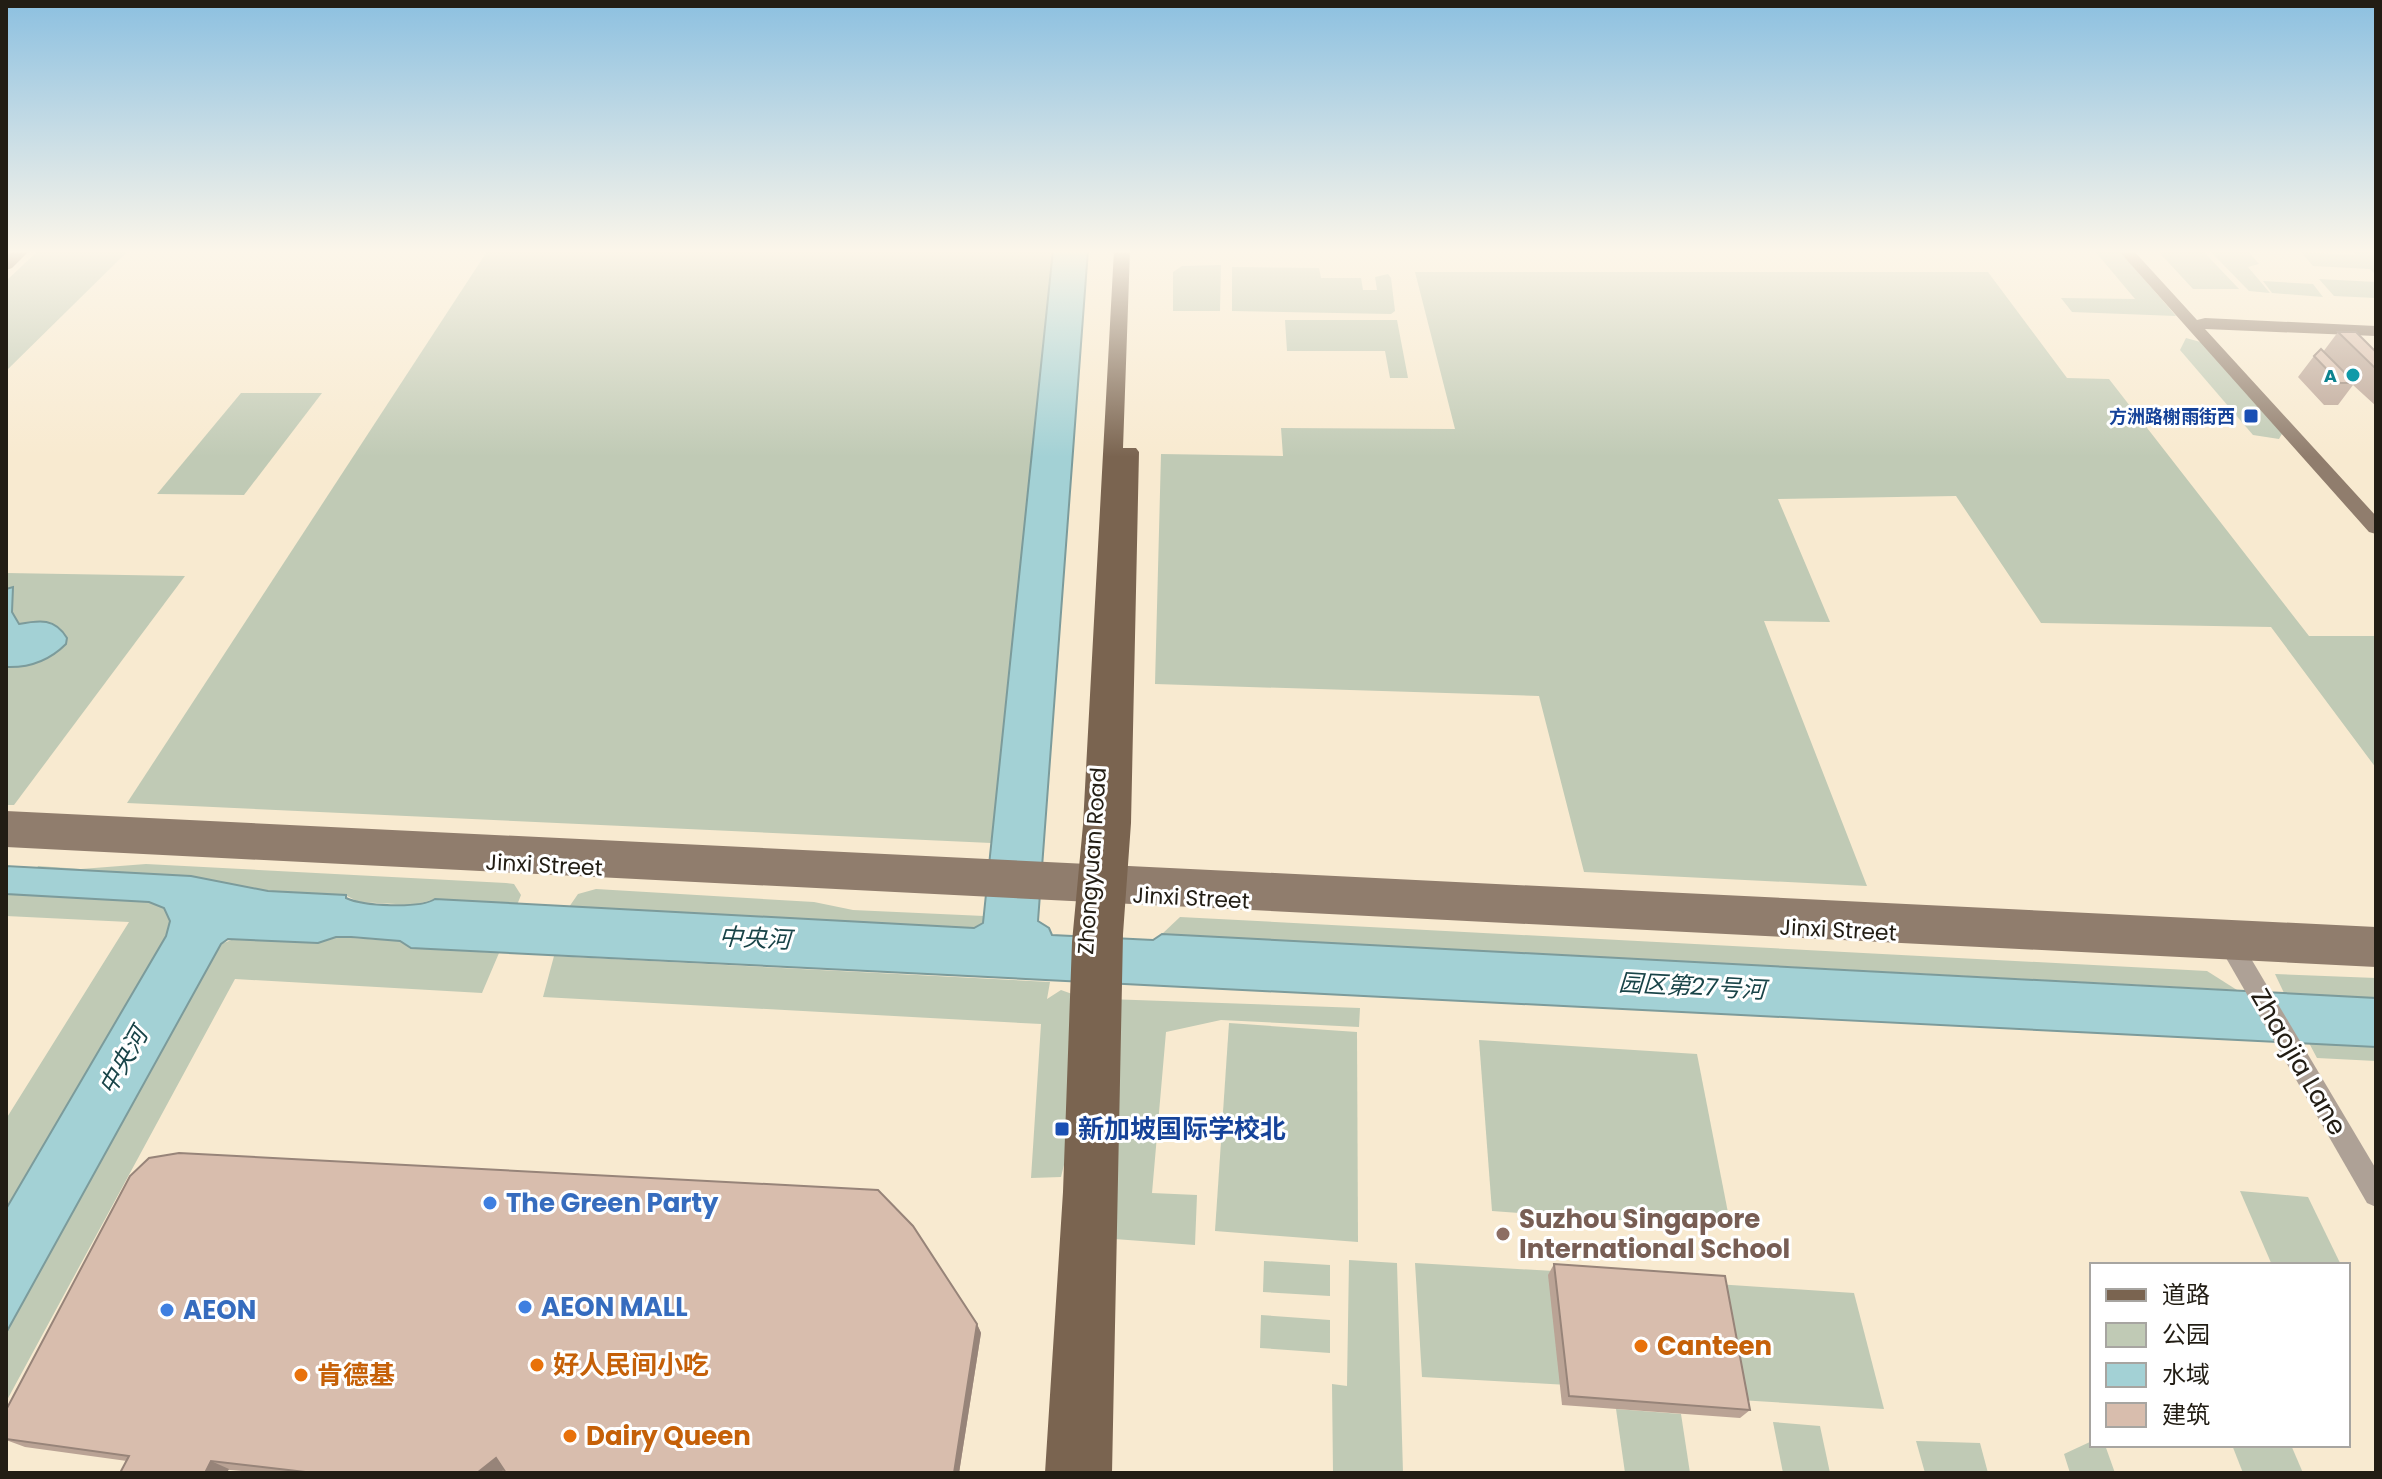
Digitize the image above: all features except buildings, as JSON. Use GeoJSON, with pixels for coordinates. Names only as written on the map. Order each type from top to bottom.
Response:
{"type":"FeatureCollection","features":[{"type":"Feature","properties":{"kind":"main road","name":"Zhongyuan Road"},"geometry":{"type":"LineString","coordinates":[[1103,885],[1120,319]]}},
{"type":"Feature","properties":{"kind":"main road","name":"Zhongyuan Road"},"geometry":{"type":"LineString","coordinates":[[1094,1473],[1096,991],[1132,319]]}},
{"type":"Feature","properties":{"kind":"main road"},"geometry":{"type":"LineString","coordinates":[[2197,319],[2376,510]]}},
{"type":"Feature","properties":{"kind":"main road"},"geometry":{"type":"LineString","coordinates":[[2198,319],[2376,528]]}},
{"type":"Feature","properties":{"kind":"main road"},"geometry":{"type":"LineString","coordinates":[[2205,327],[2376,331]]}},
{"type":"Feature","properties":{"kind":"main road"},"geometry":{"type":"LineString","coordinates":[[2205,327],[2376,339]]}},
{"type":"Feature","properties":{"kind":"main road","name":"Jinxi Street"},"geometry":{"type":"LineString","coordinates":[[6,820],[1045,883],[2227,940],[2376,956]]}},
{"type":"Feature","properties":{"kind":"main road","name":"Jinxi Street"},"geometry":{"type":"LineString","coordinates":[[6,838],[985,879]]}},
{"type":"Feature","properties":{"kind":"main road","name":"Jinxi Street"},"geometry":{"type":"LineString","coordinates":[[2227,940],[2376,938]]}},
{"type":"Feature","properties":{"kind":"main road","name":"Zhongyuan Road"},"geometry":{"type":"LineString","coordinates":[[1063,1473],[1079,1192],[1096,991]]}},
{"type":"Feature","properties":{"kind":"street","name":"Zhaojia Lane"},"geometry":{"type":"LineString","coordinates":[[2227,940],[2376,1194]]}},
{"type":"Feature","properties":{"kind":"green space"},"geometry":{"type":"Polygon","coordinates":[[[6,319],[59,319],[6,371],[6,319]]]}},
{"type":"Feature","properties":{"kind":"green space"},"geometry":{"type":"Polygon","coordinates":[[[443,319],[1046,319],[991,843],[127,803],[443,319]]]}},
{"type":"Feature","properties":{"kind":"green space"},"geometry":{"type":"Polygon","coordinates":[[[1427,319],[2023,319],[2067,378],[2109,379],[2309,636],[2376,636],[2376,768],[2271,627],[2041,623],[1956,496],[1778,499],[1830,622],[1764,621],[1867,886],[1584,872],[1539,696],[1155,684],[1161,454],[1283,456],[1281,428],[1455,429],[1427,319]]]}},
{"type":"Feature","properties":{"kind":"green space"},"geometry":{"type":"Polygon","coordinates":[[[1285,320],[1397,320],[1408,378],[1390,378],[1385,351],[1287,351],[1285,320]]]}},
{"type":"Feature","properties":{"kind":"green space"},"geometry":{"type":"Polygon","coordinates":[[[2186,338],[2204,343],[2283,432],[2279,439],[2253,435],[2180,350],[2186,338]]]}},
{"type":"Feature","properties":{"kind":"green space"},"geometry":{"type":"Polygon","coordinates":[[[241,393],[322,393],[244,495],[157,494],[241,393]]]}},
{"type":"Feature","properties":{"kind":"green space"},"geometry":{"type":"Polygon","coordinates":[[[6,573],[185,576],[14,805],[6,805],[6,573]]]}},
{"type":"Feature","properties":{"kind":"green space"},"geometry":{"type":"Polygon","coordinates":[[[146,864],[506,883],[514,884],[521,895],[517,905],[435,899],[414,905],[359,902],[345,895],[268,891],[37,868],[81,869],[146,864]]]}},
{"type":"Feature","properties":{"kind":"green space"},"geometry":{"type":"Polygon","coordinates":[[[596,889],[814,902],[853,910],[984,916],[983,923],[974,928],[569,907],[578,894],[596,889]]]}},
{"type":"Feature","properties":{"kind":"green space"},"geometry":{"type":"Polygon","coordinates":[[[6,894],[149,902],[164,908],[170,921],[166,936],[6,1209],[6,1119],[129,922],[6,916],[6,894]]]}},
{"type":"Feature","properties":{"kind":"green space"},"geometry":{"type":"Polygon","coordinates":[[[1180,917],[2207,971],[2237,990],[1162,934],[1180,917]]]}},
{"type":"Feature","properties":{"kind":"green space"},"geometry":{"type":"Polygon","coordinates":[[[336,937],[400,941],[411,948],[499,953],[482,993],[235,979],[6,1402],[6,1333],[221,944],[234,939],[318,943],[336,937]]]}},
{"type":"Feature","properties":{"kind":"green space"},"geometry":{"type":"Polygon","coordinates":[[[554,956],[1050,982],[1047,999],[1061,990],[1075,995],[1070,1140],[1061,1177],[1031,1178],[1041,1024],[543,997],[554,956]]]}},
{"type":"Feature","properties":{"kind":"green space"},"geometry":{"type":"Polygon","coordinates":[[[2275,974],[2376,978],[2376,998],[2284,993],[2275,974]]]}},
{"type":"Feature","properties":{"kind":"green space"},"geometry":{"type":"Polygon","coordinates":[[[1107,999],[1360,1008],[1359,1027],[1221,1020],[1166,1032],[1152,1193],[1197,1195],[1195,1245],[1101,1238],[1107,999]]]}},
{"type":"Feature","properties":{"kind":"green space"},"geometry":{"type":"Polygon","coordinates":[[[1229,1023],[1357,1032],[1358,1242],[1215,1231],[1229,1023]]]}},
{"type":"Feature","properties":{"kind":"green space"},"geometry":{"type":"Polygon","coordinates":[[[1479,1040],[1697,1054],[1731,1228],[1492,1211],[1479,1040]]]}},
{"type":"Feature","properties":{"kind":"green space"},"geometry":{"type":"Polygon","coordinates":[[[2309,1043],[2376,1047],[2376,1061],[2317,1058],[2309,1043]]]}},
{"type":"Feature","properties":{"kind":"green space"},"geometry":{"type":"Polygon","coordinates":[[[2240,1191],[2308,1197],[2340,1263],[2271,1263],[2240,1191]]]}},
{"type":"Feature","properties":{"kind":"green space"},"geometry":{"type":"Polygon","coordinates":[[[1349,1260],[1397,1263],[1403,1473],[1333,1473],[1332,1384],[1347,1386],[1349,1260]]]}},
{"type":"Feature","properties":{"kind":"green space"},"geometry":{"type":"Polygon","coordinates":[[[1264,1261],[1330,1265],[1330,1296],[1263,1292],[1264,1261]]]}},
{"type":"Feature","properties":{"kind":"green space"},"geometry":{"type":"Polygon","coordinates":[[[1415,1263],[1554,1271],[1568,1385],[1422,1377],[1415,1263]]]}},
{"type":"Feature","properties":{"kind":"green space"},"geometry":{"type":"Polygon","coordinates":[[[1716,1284],[1854,1293],[1884,1409],[1739,1400],[1716,1284]]]}},
{"type":"Feature","properties":{"kind":"green space"},"geometry":{"type":"Polygon","coordinates":[[[1261,1315],[1330,1320],[1330,1353],[1260,1348],[1261,1315]]]}},
{"type":"Feature","properties":{"kind":"green space"},"geometry":{"type":"Polygon","coordinates":[[[1616,1409],[1681,1414],[1690,1473],[1625,1473],[1616,1409]]]}},
{"type":"Feature","properties":{"kind":"green space"},"geometry":{"type":"Polygon","coordinates":[[[1773,1422],[1820,1426],[1830,1473],[1783,1473],[1773,1422]]]}},
{"type":"Feature","properties":{"kind":"green space"},"geometry":{"type":"Polygon","coordinates":[[[1916,1441],[1980,1443],[1988,1473],[1925,1473],[1916,1441]]]}},
{"type":"Feature","properties":{"kind":"green space"},"geometry":{"type":"Polygon","coordinates":[[[2090,1442],[2090,1447],[2106,1447],[2115,1473],[2070,1473],[2064,1454],[2090,1442]]]}},
{"type":"Feature","properties":{"kind":"green space"},"geometry":{"type":"Polygon","coordinates":[[[2233,1447],[2292,1447],[2303,1473],[2243,1473],[2233,1447]]]}},
{"type":"Feature","properties":{"kind":"water"},"geometry":{"type":"Polygon","coordinates":[[[1046,319],[1083,319],[1038,921],[1049,928],[1052,935],[1153,940],[1162,934],[2376,998],[2376,1047],[411,948],[400,941],[351,937],[336,937],[318,943],[228,939],[221,944],[6,1333],[6,1209],[166,936],[170,921],[164,908],[149,902],[6,894],[6,866],[191,876],[268,891],[346,895],[354,901],[377,904],[417,904],[435,899],[974,928],[983,923],[1046,319]]]}},
{"type":"Feature","properties":{"kind":"water"},"geometry":{"type":"Polygon","coordinates":[[[13,587],[12,612],[19,624],[46,622],[57,627],[67,638],[60,650],[46,659],[6,667],[6,589],[13,587]]]}},
{"type":"Feature","properties":{"kind":"place","name":"A"},"geometry":{"type":"Point","coordinates":[2353,375]}},
{"type":"Feature","properties":{"kind":"place","name":"方洲路榭雨街西"},"geometry":{"type":"Point","coordinates":[2251,416]}},
{"type":"Feature","properties":{"kind":"place","name":"新加坡国际学校北"},"geometry":{"type":"Point","coordinates":[1062,1129]}},
{"type":"Feature","properties":{"kind":"place","name":"The Green Party"},"geometry":{"type":"Point","coordinates":[490,1203]}},
{"type":"Feature","properties":{"kind":"place","name":"Suzhou Singapore International School"},"geometry":{"type":"Point","coordinates":[1503,1234]}},
{"type":"Feature","properties":{"kind":"place","name":"AEON MALL"},"geometry":{"type":"Point","coordinates":[525,1307]}},
{"type":"Feature","properties":{"kind":"place","name":"AEON"},"geometry":{"type":"Point","coordinates":[167,1310]}},
{"type":"Feature","properties":{"kind":"place","name":"Canteen"},"geometry":{"type":"Point","coordinates":[1641,1346]}},
{"type":"Feature","properties":{"kind":"place","name":"好人民间小吃"},"geometry":{"type":"Point","coordinates":[537,1365]}},
{"type":"Feature","properties":{"kind":"place","name":"肯德基"},"geometry":{"type":"Point","coordinates":[301,1375]}},
{"type":"Feature","properties":{"kind":"place","name":"Dairy Queen"},"geometry":{"type":"Point","coordinates":[570,1436]}},
{"type":"Feature","properties":{"kind":"water label","name":"中央河"},"geometry":{"type":"Point","coordinates":[755,938]}},
{"type":"Feature","properties":{"kind":"water label","name":"园区第27号河"},"geometry":{"type":"Point","coordinates":[1692,986]}},
{"type":"Feature","properties":{"kind":"water label","name":"中央河"},"geometry":{"type":"Point","coordinates":[123,1061]}}]}
